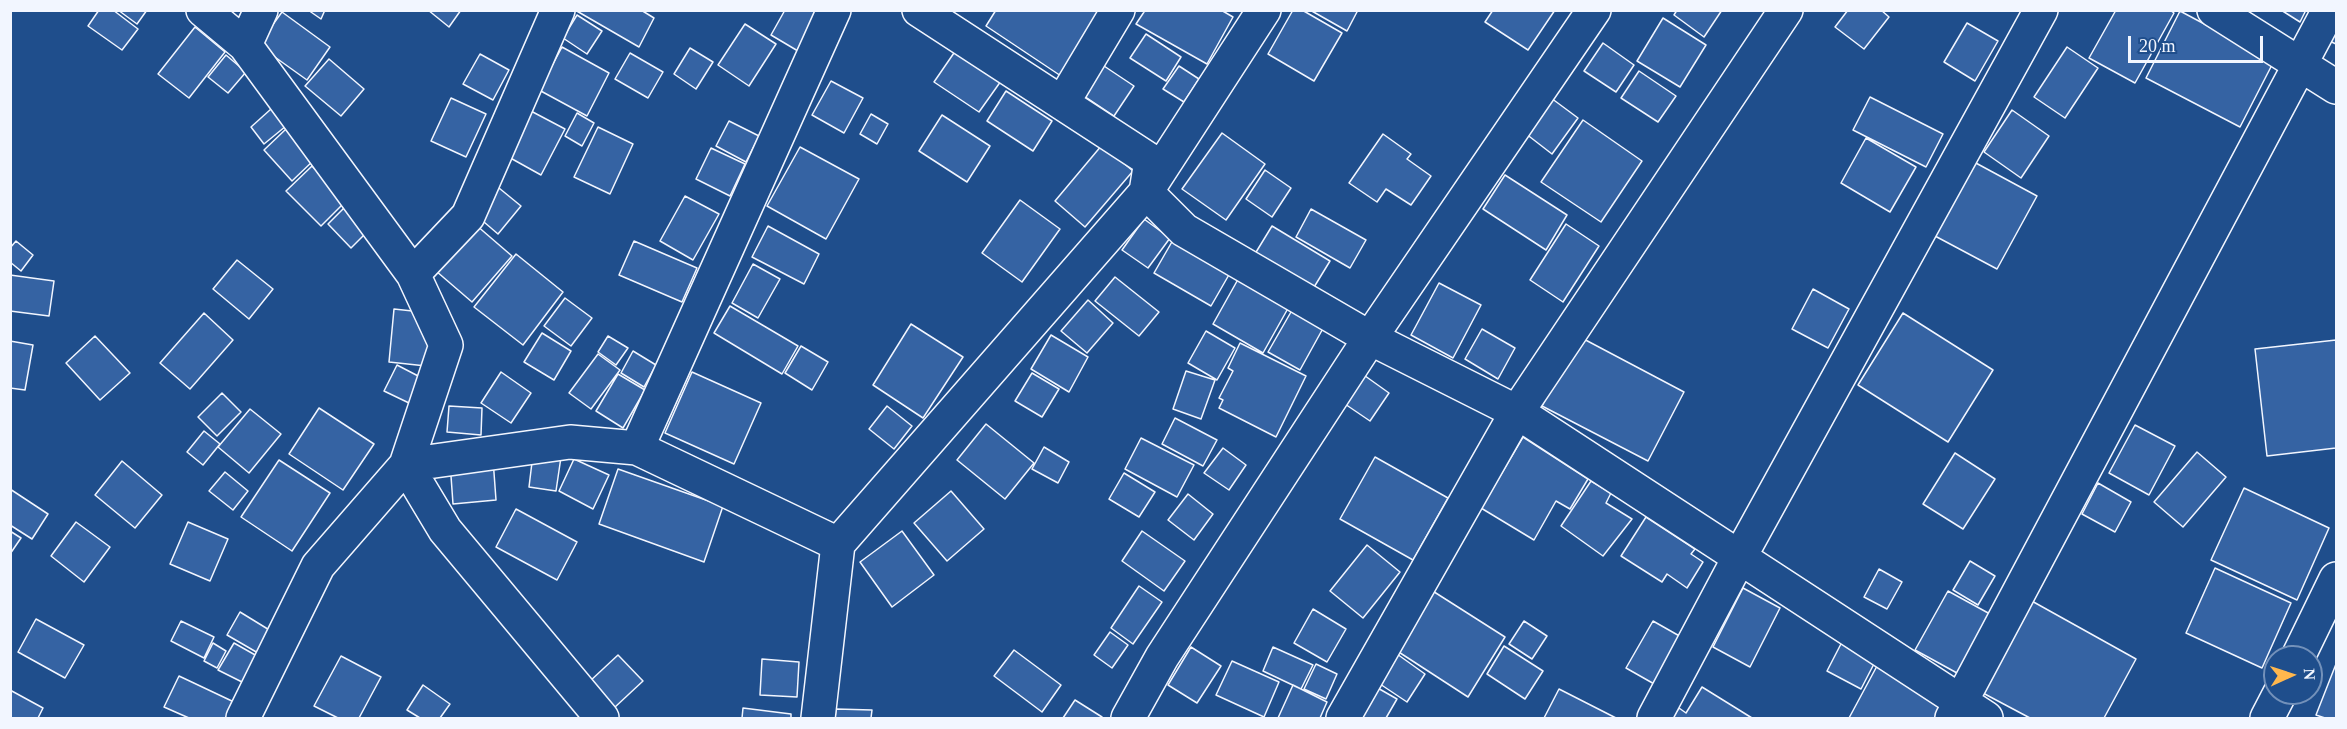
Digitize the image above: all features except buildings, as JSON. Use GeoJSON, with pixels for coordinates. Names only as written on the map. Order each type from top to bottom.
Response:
{"type":"FeatureCollection","features":[{"type":"Feature","properties":{"kind":"street"},"geometry":{"type":"LineString","coordinates":[[203,10],[245,45],[413,274],[446,345],[406,465],[318,566],[243,718]]}},
{"type":"Feature","properties":{"kind":"street"},"geometry":{"type":"LineString","coordinates":[[245,45],[261,10]]}},
{"type":"Feature","properties":{"kind":"street"},"geometry":{"type":"LineString","coordinates":[[413,274],[468,216],[558,10]]}},
{"type":"Feature","properties":{"kind":"street"},"geometry":{"type":"LineString","coordinates":[[637,448],[834,10]]}},
{"type":"Feature","properties":{"kind":"street"},"geometry":{"type":"LineString","coordinates":[[919,10],[1151,160],[1146,192]]}},
{"type":"Feature","properties":{"kind":"street"},"geometry":{"type":"LineString","coordinates":[[1063,102],[1118,10]]}},
{"type":"Feature","properties":{"kind":"street"},"geometry":{"type":"LineString","coordinates":[[818,718],[838,544],[1146,192],[1264,10]]}},
{"type":"Feature","properties":{"kind":"street"},"geometry":{"type":"LineString","coordinates":[[1128,718],[1162,657],[1370,338],[1594,10]]}},
{"type":"Feature","properties":{"kind":"street"},"geometry":{"type":"LineString","coordinates":[[1343,718],[1517,412],[1786,10]]}},
{"type":"Feature","properties":{"kind":"street"},"geometry":{"type":"LineString","coordinates":[[1654,718],[1739,558],[2041,10]]}},
{"type":"Feature","properties":{"kind":"street"},"geometry":{"type":"LineString","coordinates":[[2214,10],[2337,87]]}},
{"type":"Feature","properties":{"kind":"street"},"geometry":{"type":"LineString","coordinates":[[1955,710],[2301,65],[2328,10]]}},
{"type":"Feature","properties":{"kind":"street"},"geometry":{"type":"LineString","coordinates":[[1146,192],[1184,230],[1370,338],[1517,412],[1739,558],[1955,710],[1986,718]]}},
{"type":"Feature","properties":{"kind":"street"},"geometry":{"type":"LineString","coordinates":[[406,465],[570,442],[637,448],[838,544]]}},
{"type":"Feature","properties":{"kind":"street"},"geometry":{"type":"LineString","coordinates":[[406,465],[446,530],[602,718]]}},
{"type":"Feature","properties":{"kind":"street"},"geometry":{"type":"LineString","coordinates":[[2304,645],[2337,579]]}}]}
